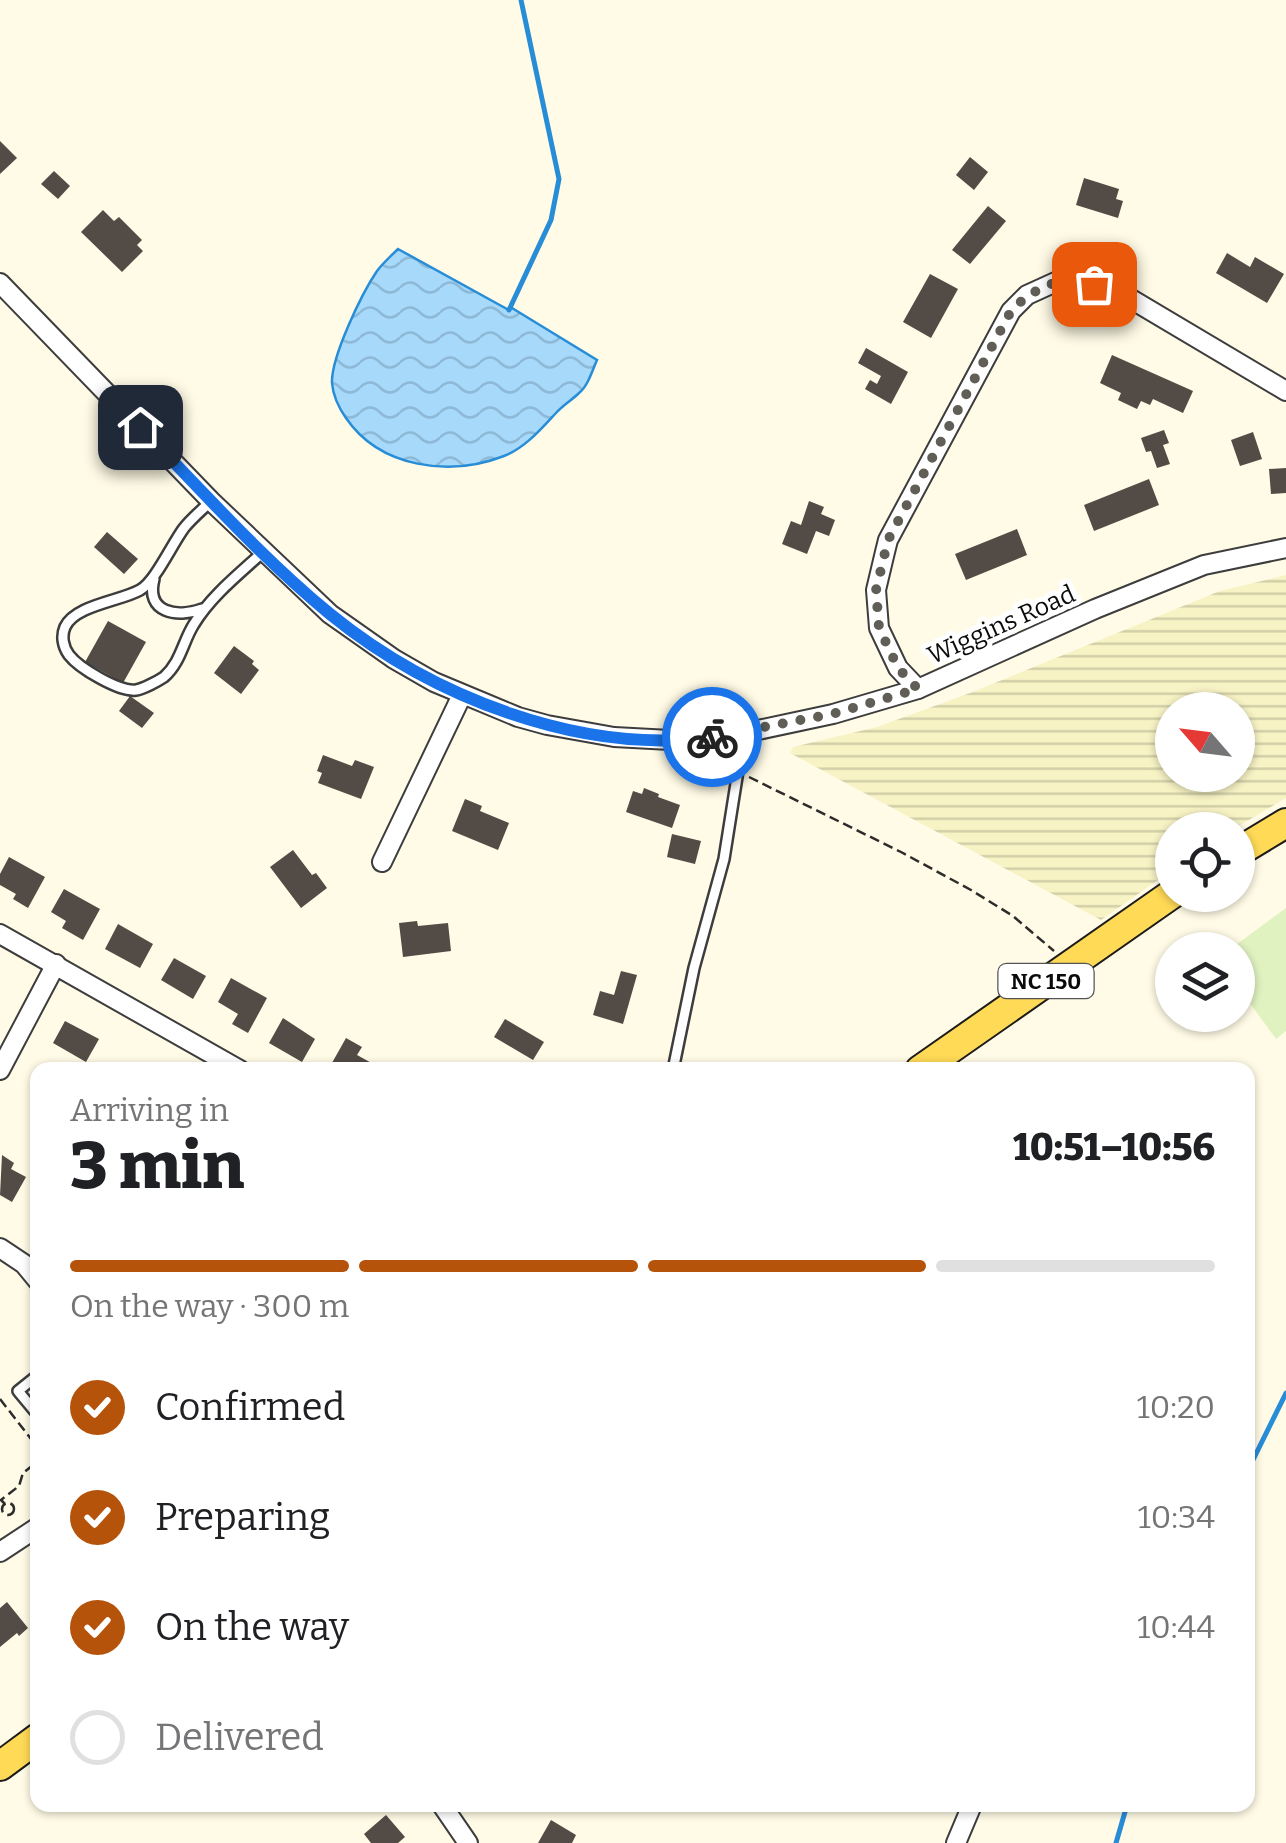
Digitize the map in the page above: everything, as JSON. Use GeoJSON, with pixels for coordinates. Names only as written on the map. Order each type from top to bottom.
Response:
{"type":"FeatureCollection","features":[{"type":"Feature","properties":{"kind":"main road"},"geometry":{"type":"LineString","coordinates":[[1255,841],[1286,822]]}},
{"type":"Feature","properties":{"kind":"main road","name":"NC 150"},"geometry":{"type":"LineString","coordinates":[[931,1062],[1155,906]]}},
{"type":"Feature","properties":{"kind":"main road"},"geometry":{"type":"LineString","coordinates":[[0,1766],[30,1744]]}},
{"type":"Feature","properties":{"kind":"street"},"geometry":{"type":"LineString","coordinates":[[918,689],[898,668],[879,628],[876,590],[888,540],[1011,311],[1028,295],[1060,280],[1094,284],[1131,299],[1286,391]]}},
{"type":"Feature","properties":{"kind":"street","name":"Wiggins Road"},"geometry":{"type":"LineString","coordinates":[[0,284],[262,552],[356,634],[394,660],[462,695],[547,725],[614,737],[689,740],[832,714],[918,689],[1204,565],[1286,548]]}},
{"type":"Feature","properties":{"kind":"street"},"geometry":{"type":"LineString","coordinates":[[382,862],[462,695]]}},
{"type":"Feature","properties":{"kind":"street"},"geometry":{"type":"LineString","coordinates":[[0,934],[226,1062]]}},
{"type":"Feature","properties":{"kind":"street"},"geometry":{"type":"LineString","coordinates":[[0,1070],[56,964]]}},
{"type":"Feature","properties":{"kind":"street"},"geometry":{"type":"LineString","coordinates":[[0,1248],[30,1271]]}},
{"type":"Feature","properties":{"kind":"street"},"geometry":{"type":"LineString","coordinates":[[0,1552],[30,1532]]}},
{"type":"Feature","properties":{"kind":"street"},"geometry":{"type":"LineString","coordinates":[[446,1812],[460,1840]]}},
{"type":"Feature","properties":{"kind":"street"},"geometry":{"type":"LineString","coordinates":[[956,1843],[969,1812]]}},
{"type":"Feature","properties":{"kind":"lane"},"geometry":{"type":"LineString","coordinates":[[205,608],[184,614],[164,609],[151,590],[164,557],[187,524],[211,501]]}},
{"type":"Feature","properties":{"kind":"lane"},"geometry":{"type":"LineString","coordinates":[[155,576],[143,589],[97,605],[70,620],[64,630],[64,646],[71,658],[115,687],[136,690],[163,678],[180,657],[191,628],[205,608],[262,552]]}},
{"type":"Feature","properties":{"kind":"lane"},"geometry":{"type":"LineString","coordinates":[[674,1062],[694,968],[724,860],[744,733]]}},
{"type":"Feature","properties":{"kind":"lane"},"geometry":{"type":"LineString","coordinates":[[30,1381],[18,1391],[30,1405]]}},
{"type":"Feature","properties":{"kind":"path"},"geometry":{"type":"LineString","coordinates":[[740,772],[971,890],[1013,916],[1070,965]]}},
{"type":"Feature","properties":{"kind":"path"},"geometry":{"type":"LineString","coordinates":[[0,1399],[29,1438]]}},
{"type":"Feature","properties":{"kind":"path"},"geometry":{"type":"LineString","coordinates":[[30,1468],[23,1473],[20,1486],[2,1500],[4,1513],[12,1514],[30,1532]]}},
{"type":"Feature","properties":{"kind":"path"},"geometry":{"type":"LineString","coordinates":[[5,1504],[12,1505],[12,1514]]}},
{"type":"Feature","properties":{"kind":"shaded area"},"geometry":{"type":"Polygon","coordinates":[[[1286,575],[1286,798],[1255,816],[1255,812],[1155,812],[1155,882],[1101,920],[790,753],[793,747],[877,727],[1220,591],[1286,575]]]}},
{"type":"Feature","properties":{"kind":"green space"},"geometry":{"type":"Polygon","coordinates":[[[1286,908],[1286,1031],[1276,1039],[1255,1010],[1253,932],[1286,908]]]}},
{"type":"Feature","properties":{"kind":"water"},"geometry":{"type":"Polygon","coordinates":[[[398,249],[507,309],[512,308],[597,360],[582,390],[512,453],[461,466],[418,464],[377,448],[360,435],[341,410],[332,383],[342,342],[371,281],[398,249]]]}},
{"type":"Feature","properties":{"kind":"building"},"geometry":{"type":"Polygon","coordinates":[[[0,141],[17,158],[0,174],[0,141]]]}},
{"type":"Feature","properties":{"kind":"building"},"geometry":{"type":"Polygon","coordinates":[[[970,157],[988,172],[974,190],[956,175],[970,157]]]}},
{"type":"Feature","properties":{"kind":"building"},"geometry":{"type":"Polygon","coordinates":[[[54,171],[70,186],[58,199],[41,184],[54,171]]]}},
{"type":"Feature","properties":{"kind":"building"},"geometry":{"type":"Polygon","coordinates":[[[1084,178],[1119,189],[1116,199],[1123,201],[1118,218],[1076,205],[1084,178]]]}},
{"type":"Feature","properties":{"kind":"building"},"geometry":{"type":"Polygon","coordinates":[[[988,206],[1006,221],[970,264],[952,250],[988,206]]]}},
{"type":"Feature","properties":{"kind":"building"},"geometry":{"type":"Polygon","coordinates":[[[103,210],[114,221],[119,217],[142,240],[137,245],[143,251],[122,272],[81,232],[103,210]]]}},
{"type":"Feature","properties":{"kind":"building"},"geometry":{"type":"Polygon","coordinates":[[[1227,253],[1250,267],[1255,257],[1284,274],[1267,303],[1216,273],[1227,253]]]}},
{"type":"Feature","properties":{"kind":"building"},"geometry":{"type":"Polygon","coordinates":[[[930,274],[958,289],[931,338],[903,322],[930,274]]]}},
{"type":"Feature","properties":{"kind":"building"},"geometry":{"type":"Polygon","coordinates":[[[866,348],[908,372],[891,404],[865,389],[870,380],[877,384],[881,376],[858,363],[866,348]]]}},
{"type":"Feature","properties":{"kind":"building"},"geometry":{"type":"Polygon","coordinates":[[[1112,355],[1193,391],[1183,413],[1153,399],[1150,405],[1141,401],[1137,409],[1118,400],[1121,393],[1100,383],[1112,355]]]}},
{"type":"Feature","properties":{"kind":"building"},"geometry":{"type":"Polygon","coordinates":[[[1164,430],[1169,443],[1163,445],[1170,464],[1157,468],[1141,438],[1164,430]]]}},
{"type":"Feature","properties":{"kind":"building"},"geometry":{"type":"Polygon","coordinates":[[[1253,432],[1262,459],[1240,466],[1231,440],[1253,432]]]}},
{"type":"Feature","properties":{"kind":"building"},"geometry":{"type":"Polygon","coordinates":[[[1286,468],[1286,493],[1271,494],[1269,469],[1286,468]]]}},
{"type":"Feature","properties":{"kind":"building"},"geometry":{"type":"Polygon","coordinates":[[[1149,479],[1159,505],[1094,531],[1084,505],[1149,479]]]}},
{"type":"Feature","properties":{"kind":"building"},"geometry":{"type":"Polygon","coordinates":[[[809,501],[824,507],[821,514],[835,520],[829,536],[816,531],[807,554],[782,544],[791,521],[801,525],[809,501]]]}},
{"type":"Feature","properties":{"kind":"building"},"geometry":{"type":"Polygon","coordinates":[[[1017,529],[1027,555],[966,580],[955,554],[1017,529]]]}},
{"type":"Feature","properties":{"kind":"building"},"geometry":{"type":"Polygon","coordinates":[[[107,532],[138,559],[124,574],[94,547],[107,532]]]}},
{"type":"Feature","properties":{"kind":"building"},"geometry":{"type":"Polygon","coordinates":[[[108,621],[146,642],[123,683],[85,662],[108,621]]]}},
{"type":"Feature","properties":{"kind":"building"},"geometry":{"type":"Polygon","coordinates":[[[234,646],[254,661],[252,664],[259,670],[241,694],[214,673],[234,646]]]}},
{"type":"Feature","properties":{"kind":"building"},"geometry":{"type":"Polygon","coordinates":[[[130,696],[154,713],[142,728],[119,711],[130,696]]]}},
{"type":"Feature","properties":{"kind":"building"},"geometry":{"type":"Polygon","coordinates":[[[323,755],[352,766],[355,760],[374,767],[361,799],[318,783],[322,773],[317,771],[323,755]]]}},
{"type":"Feature","properties":{"kind":"building"},"geometry":{"type":"Polygon","coordinates":[[[644,788],[680,805],[672,828],[626,812],[633,791],[642,794],[644,788]]]}},
{"type":"Feature","properties":{"kind":"building"},"geometry":{"type":"Polygon","coordinates":[[[465,799],[482,806],[480,811],[509,823],[498,850],[452,831],[465,799]]]}},
{"type":"Feature","properties":{"kind":"building"},"geometry":{"type":"Polygon","coordinates":[[[672,834],[701,841],[695,864],[667,857],[672,834]]]}},
{"type":"Feature","properties":{"kind":"building"},"geometry":{"type":"Polygon","coordinates":[[[293,850],[327,888],[301,908],[270,867],[293,850]]]}},
{"type":"Feature","properties":{"kind":"building"},"geometry":{"type":"Polygon","coordinates":[[[9,857],[45,877],[28,908],[13,899],[16,894],[0,885],[0,874],[9,857]]]}},
{"type":"Feature","properties":{"kind":"building"},"geometry":{"type":"Polygon","coordinates":[[[64,889],[100,909],[83,940],[62,928],[66,921],[51,912],[64,889]]]}},
{"type":"Feature","properties":{"kind":"building"},"geometry":{"type":"Polygon","coordinates":[[[417,921],[418,926],[448,923],[451,951],[403,957],[399,923],[417,921]]]}},
{"type":"Feature","properties":{"kind":"building"},"geometry":{"type":"Polygon","coordinates":[[[118,924],[153,944],[140,968],[105,949],[118,924]]]}},
{"type":"Feature","properties":{"kind":"building"},"geometry":{"type":"Polygon","coordinates":[[[174,958],[206,976],[193,999],[161,980],[174,958]]]}},
{"type":"Feature","properties":{"kind":"building"},"geometry":{"type":"Polygon","coordinates":[[[621,971],[637,975],[623,1024],[593,1015],[600,991],[614,995],[621,971]]]}},
{"type":"Feature","properties":{"kind":"building"},"geometry":{"type":"Polygon","coordinates":[[[231,978],[267,998],[248,1033],[232,1024],[238,1014],[218,1002],[231,978]]]}},
{"type":"Feature","properties":{"kind":"building"},"geometry":{"type":"Polygon","coordinates":[[[283,1018],[315,1039],[302,1062],[269,1043],[283,1018]]]}},
{"type":"Feature","properties":{"kind":"building"},"geometry":{"type":"Polygon","coordinates":[[[505,1019],[544,1042],[533,1060],[494,1037],[505,1019]]]}},
{"type":"Feature","properties":{"kind":"building"},"geometry":{"type":"Polygon","coordinates":[[[65,1021],[99,1039],[86,1062],[53,1043],[65,1021]]]}},
{"type":"Feature","properties":{"kind":"building"},"geometry":{"type":"Polygon","coordinates":[[[346,1038],[362,1047],[357,1055],[370,1062],[332,1062],[346,1038]]]}},
{"type":"Feature","properties":{"kind":"building"},"geometry":{"type":"Polygon","coordinates":[[[2,1155],[14,1163],[11,1169],[26,1177],[12,1202],[0,1195],[2,1155]]]}},
{"type":"Feature","properties":{"kind":"building"},"geometry":{"type":"Polygon","coordinates":[[[7,1602],[28,1628],[0,1647],[0,1608],[7,1602]]]}},
{"type":"Feature","properties":{"kind":"building"},"geometry":{"type":"Polygon","coordinates":[[[386,1815],[405,1837],[398,1843],[371,1843],[364,1834],[386,1815]]]}},
{"type":"Feature","properties":{"kind":"building"},"geometry":{"type":"Polygon","coordinates":[[[551,1820],[576,1835],[572,1843],[538,1843],[551,1820]]]}},
{"type":"Feature","properties":{"kind":"waterway"},"geometry":{"type":"LineString","coordinates":[[509,310],[551,220],[559,179],[521,0]]}},
{"type":"Feature","properties":{"kind":"waterway"},"geometry":{"type":"LineString","coordinates":[[1255,1456],[1286,1393]]}},
{"type":"Feature","properties":{"kind":"waterway"},"geometry":{"type":"LineString","coordinates":[[1116,1843],[1125,1812]]}},
{"type":"Feature","properties":{"kind":"way so far"},"geometry":{"type":"LineString","coordinates":[[712,737],[832,714],[918,689],[898,668],[879,628],[876,590],[888,540],[1011,311],[1028,295],[1060,280],[1094,284]]}},
{"type":"Feature","properties":{"kind":"route"},"geometry":{"type":"LineString","coordinates":[[140,427],[330,614],[394,660],[434,682],[518,717],[576,731],[650,739],[712,737]]}}]}
